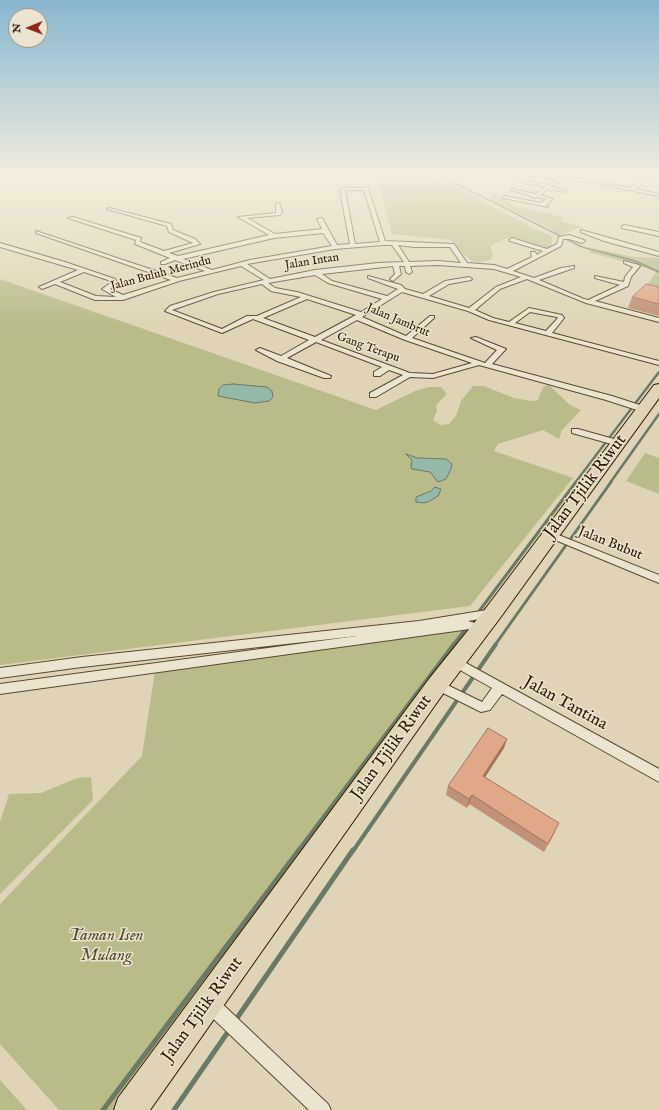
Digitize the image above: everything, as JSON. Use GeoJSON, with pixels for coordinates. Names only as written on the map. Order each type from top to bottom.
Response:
{"type":"FeatureCollection","features":[{"type":"Feature","properties":{"kind":"highway","name":"Jalan Tjilik Riwut"},"geometry":{"type":"LineString","coordinates":[[130,1110],[437,685],[487,621],[654,395]]}},
{"type":"Feature","properties":{"kind":"street"},"geometry":{"type":"LineString","coordinates":[[90,224],[139,239],[137,243],[177,257],[210,271]]}},
{"type":"Feature","properties":{"kind":"street"},"geometry":{"type":"LineString","coordinates":[[165,224],[169,225],[171,231],[196,243],[165,253]]}},
{"type":"Feature","properties":{"kind":"street"},"geometry":{"type":"LineString","coordinates":[[253,224],[274,236]]}},
{"type":"Feature","properties":{"kind":"street"},"geometry":{"type":"LineString","coordinates":[[322,224],[335,247]]}},
{"type":"Feature","properties":{"kind":"street"},"geometry":{"type":"LineString","coordinates":[[349,224],[354,246]]}},
{"type":"Feature","properties":{"kind":"street"},"geometry":{"type":"LineString","coordinates":[[377,224],[383,243]]}},
{"type":"Feature","properties":{"kind":"street"},"geometry":{"type":"LineString","coordinates":[[624,227],[659,234]]}},
{"type":"Feature","properties":{"kind":"street"},"geometry":{"type":"LineString","coordinates":[[163,263],[177,257],[274,236],[325,231]]}},
{"type":"Feature","properties":{"kind":"street"},"geometry":{"type":"LineString","coordinates":[[583,231],[614,243],[659,254]]}},
{"type":"Feature","properties":{"kind":"street"},"geometry":{"type":"LineString","coordinates":[[38,232],[177,280]]}},
{"type":"Feature","properties":{"kind":"street"},"geometry":{"type":"LineString","coordinates":[[508,271],[534,255],[559,245],[562,238],[582,241]]}},
{"type":"Feature","properties":{"kind":"street"},"geometry":{"type":"LineString","coordinates":[[512,240],[547,251]]}},
{"type":"Feature","properties":{"kind":"street","name":"Jalan Buluh Merindu"},"geometry":{"type":"LineString","coordinates":[[54,282],[95,298],[121,298],[177,280],[242,264],[335,247],[383,243],[407,243],[414,246],[452,244],[465,264]]}},
{"type":"Feature","properties":{"kind":"street"},"geometry":{"type":"LineString","coordinates":[[394,243],[407,263],[409,272]]}},
{"type":"Feature","properties":{"kind":"street"},"geometry":{"type":"LineString","coordinates":[[0,245],[84,270],[115,281],[105,289],[121,298]]}},
{"type":"Feature","properties":{"kind":"street"},"geometry":{"type":"LineString","coordinates":[[305,245],[311,251]]}},
{"type":"Feature","properties":{"kind":"street"},"geometry":{"type":"LineString","coordinates":[[626,262],[637,266],[628,277],[626,285]]}},
{"type":"Feature","properties":{"kind":"street","name":"Jalan Intan"},"geometry":{"type":"LineString","coordinates":[[255,317],[222,332],[171,313],[168,311],[168,308],[216,293],[266,281],[315,272],[407,263],[465,264],[487,265],[508,271],[527,277],[588,302],[659,320]]}},
{"type":"Feature","properties":{"kind":"street"},"geometry":{"type":"LineString","coordinates":[[242,264],[266,281],[273,290],[307,297],[358,315]]}},
{"type":"Feature","properties":{"kind":"street"},"geometry":{"type":"LineString","coordinates":[[393,279],[398,274],[395,264]]}},
{"type":"Feature","properties":{"kind":"street"},"geometry":{"type":"LineString","coordinates":[[534,280],[572,267]]}},
{"type":"Feature","properties":{"kind":"street"},"geometry":{"type":"LineString","coordinates":[[42,287],[84,270]]}},
{"type":"Feature","properties":{"kind":"street"},"geometry":{"type":"LineString","coordinates":[[329,270],[329,274],[333,277]]}},
{"type":"Feature","properties":{"kind":"street"},"geometry":{"type":"LineString","coordinates":[[315,272],[330,282],[387,298]]}},
{"type":"Feature","properties":{"kind":"street"},"geometry":{"type":"LineString","coordinates":[[597,276],[626,285]]}},
{"type":"Feature","properties":{"kind":"street"},"geometry":{"type":"LineString","coordinates":[[370,277],[399,286],[403,290],[470,310],[491,319],[659,362]]}},
{"type":"Feature","properties":{"kind":"street"},"geometry":{"type":"LineString","coordinates":[[470,310],[498,288],[527,277]]}},
{"type":"Feature","properties":{"kind":"street"},"geometry":{"type":"LineString","coordinates":[[424,296],[447,282],[469,279]]}},
{"type":"Feature","properties":{"kind":"street"},"geometry":{"type":"LineString","coordinates":[[588,302],[626,285]]}},
{"type":"Feature","properties":{"kind":"street","name":"Jalan Jambrut"},"geometry":{"type":"LineString","coordinates":[[358,315],[403,290]]}},
{"type":"Feature","properties":{"kind":"street"},"geometry":{"type":"LineString","coordinates":[[255,317],[307,297]]}},
{"type":"Feature","properties":{"kind":"street"},"geometry":{"type":"LineString","coordinates":[[107,304],[121,298]]}},
{"type":"Feature","properties":{"kind":"street"},"geometry":{"type":"LineString","coordinates":[[510,324],[529,310],[560,316],[561,318],[547,334]]}},
{"type":"Feature","properties":{"kind":"street"},"geometry":{"type":"LineString","coordinates":[[280,359],[358,315]]}},
{"type":"Feature","properties":{"kind":"street","name":"Jalan Jambrut"},"geometry":{"type":"LineString","coordinates":[[358,315],[407,339],[520,375],[609,398],[654,395]]}},
{"type":"Feature","properties":{"kind":"street","name":"Gang Terapu"},"geometry":{"type":"LineString","coordinates":[[255,317],[409,375],[444,374],[479,362]]}},
{"type":"Feature","properties":{"kind":"street"},"geometry":{"type":"LineString","coordinates":[[407,339],[432,317]]}},
{"type":"Feature","properties":{"kind":"street"},"geometry":{"type":"LineString","coordinates":[[474,338],[502,348],[488,364]]}},
{"type":"Feature","properties":{"kind":"street"},"geometry":{"type":"LineString","coordinates":[[260,350],[326,376]]}},
{"type":"Feature","properties":{"kind":"street"},"geometry":{"type":"LineString","coordinates":[[376,374],[388,366]]}},
{"type":"Feature","properties":{"kind":"street"},"geometry":{"type":"LineString","coordinates":[[374,395],[409,375]]}},
{"type":"Feature","properties":{"kind":"street"},"geometry":{"type":"LineString","coordinates":[[574,431],[618,443]]}},
{"type":"Feature","properties":{"kind":"street","name":"Jalan Bubut"},"geometry":{"type":"LineString","coordinates":[[551,535],[659,579]]}},
{"type":"Feature","properties":{"kind":"street"},"geometry":{"type":"LineString","coordinates":[[0,673],[82,662],[419,625],[487,621]]}},
{"type":"Feature","properties":{"kind":"street"},"geometry":{"type":"LineString","coordinates":[[0,689],[471,625],[487,621]]}},
{"type":"Feature","properties":{"kind":"street","name":"Jalan Tantina"},"geometry":{"type":"LineString","coordinates":[[455,662],[499,688],[659,776]]}},
{"type":"Feature","properties":{"kind":"street"},"geometry":{"type":"LineString","coordinates":[[437,685],[481,707],[486,706],[499,688]]}},
{"type":"Feature","properties":{"kind":"street"},"geometry":{"type":"LineString","coordinates":[[209,1002],[322,1110]]}},
{"type":"Feature","properties":{"kind":"green space"},"geometry":{"type":"Polygon","coordinates":[[[389,224],[525,224],[552,236],[552,244],[550,249],[519,239],[507,238],[490,246],[493,256],[490,260],[480,262],[472,261],[464,255],[451,240],[392,234],[389,224]]]}},
{"type":"Feature","properties":{"kind":"green space"},"geometry":{"type":"Polygon","coordinates":[[[541,224],[571,224],[586,228],[577,228],[560,236],[541,224]]]}},
{"type":"Feature","properties":{"kind":"green space"},"geometry":{"type":"Polygon","coordinates":[[[592,248],[634,257],[659,258],[659,292],[645,288],[657,271],[588,252],[592,248]]]}},
{"type":"Feature","properties":{"kind":"green space"},"geometry":{"type":"Polygon","coordinates":[[[0,279],[376,410],[415,391],[429,387],[441,387],[447,394],[436,405],[437,411],[433,420],[440,425],[449,424],[456,416],[461,401],[473,386],[484,386],[514,398],[531,401],[538,400],[543,387],[549,385],[570,405],[581,410],[562,430],[559,439],[543,430],[498,444],[494,451],[573,478],[470,606],[0,665],[0,279]]]}},
{"type":"Feature","properties":{"kind":"green space"},"geometry":{"type":"Polygon","coordinates":[[[645,453],[659,458],[659,494],[626,481],[645,453]]]}},
{"type":"Feature","properties":{"kind":"green space","name":"Taman Isen Mulang"},"geometry":{"type":"Polygon","coordinates":[[[485,618],[116,1110],[59,1110],[0,1044],[0,904],[142,756],[156,664],[485,618]]]}},
{"type":"Feature","properties":{"kind":"green space"},"geometry":{"type":"Polygon","coordinates":[[[91,777],[93,800],[0,894],[0,822],[9,794],[41,793],[77,778],[91,777]]]}},
{"type":"Feature","properties":{"kind":"green space"},"geometry":{"type":"Polygon","coordinates":[[[0,1080],[27,1110],[0,1110],[0,1080]]]}},
{"type":"Feature","properties":{"kind":"shaded area"},"geometry":{"type":"Polygon","coordinates":[[[233,384],[267,387],[272,391],[273,397],[269,401],[255,403],[218,396],[219,389],[223,385],[233,384]]]}},
{"type":"Feature","properties":{"kind":"shaded area"},"geometry":{"type":"Polygon","coordinates":[[[406,454],[417,458],[446,459],[452,464],[451,469],[446,479],[438,482],[430,472],[412,469],[412,460],[406,454]]]}},
{"type":"Feature","properties":{"kind":"shaded area"},"geometry":{"type":"Polygon","coordinates":[[[435,487],[441,489],[438,496],[428,502],[416,502],[416,497],[431,491],[435,487]]]}},
{"type":"Feature","properties":{"kind":"building"},"geometry":{"type":"Polygon","coordinates":[[[646,284],[659,287],[659,304],[632,297],[646,284]]]}},
{"type":"Feature","properties":{"kind":"building"},"geometry":{"type":"Polygon","coordinates":[[[488,728],[507,739],[483,776],[559,823],[548,844],[472,795],[469,799],[448,786],[488,728]]]}},
{"type":"Feature","properties":{"kind":"waterway"},"geometry":{"type":"LineString","coordinates":[[536,224],[582,247],[604,253]]}},
{"type":"Feature","properties":{"kind":"waterway"},"geometry":{"type":"LineString","coordinates":[[601,252],[635,261],[659,272]]}},
{"type":"Feature","properties":{"kind":"waterway"},"geometry":{"type":"LineString","coordinates":[[575,483],[659,372]]}},
{"type":"Feature","properties":{"kind":"waterway"},"geometry":{"type":"LineString","coordinates":[[610,483],[659,414]]}},
{"type":"Feature","properties":{"kind":"waterway"},"geometry":{"type":"LineString","coordinates":[[477,614],[576,482]]}},
{"type":"Feature","properties":{"kind":"waterway"},"geometry":{"type":"LineString","coordinates":[[495,645],[611,482]]}},
{"type":"Feature","properties":{"kind":"waterway"},"geometry":{"type":"LineString","coordinates":[[453,645],[474,618]]}},
{"type":"Feature","properties":{"kind":"waterway"},"geometry":{"type":"LineString","coordinates":[[298,851],[454,644]]}},
{"type":"Feature","properties":{"kind":"waterway"},"geometry":{"type":"LineString","coordinates":[[353,851],[496,644]]}},
{"type":"Feature","properties":{"kind":"waterway"},"geometry":{"type":"LineString","coordinates":[[103,1110],[299,850]]}},
{"type":"Feature","properties":{"kind":"waterway"},"geometry":{"type":"LineString","coordinates":[[235,1021],[353,850]]}},
{"type":"Feature","properties":{"kind":"waterway"},"geometry":{"type":"LineString","coordinates":[[174,1110],[230,1029]]}}]}
